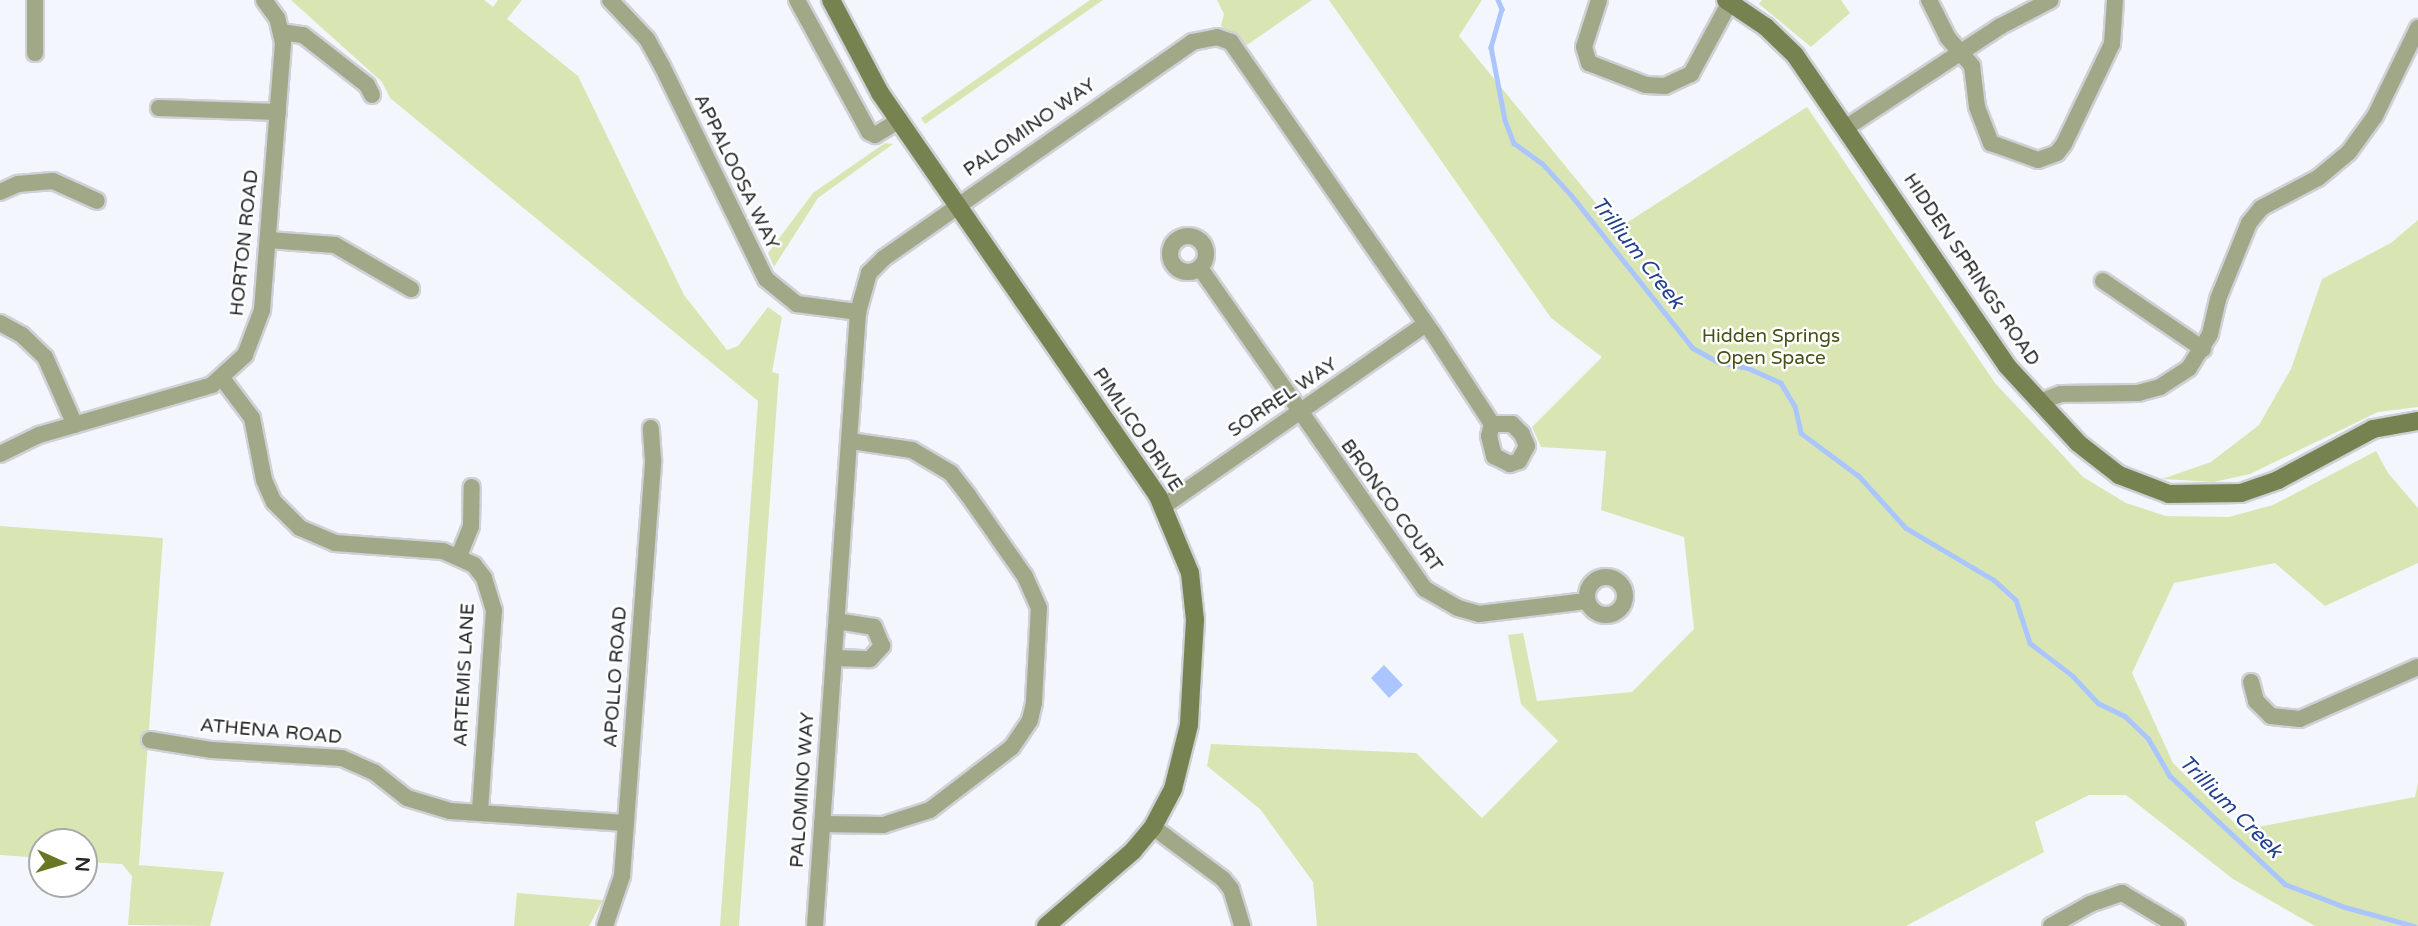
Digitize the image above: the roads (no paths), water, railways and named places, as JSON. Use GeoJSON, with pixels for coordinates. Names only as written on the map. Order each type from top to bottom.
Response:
{"type":"FeatureCollection","features":[{"type":"Feature","properties":{"kind":"street"},"geometry":{"type":"LineString","coordinates":[[35,0],[35,53]]}},
{"type":"Feature","properties":{"kind":"street"},"geometry":{"type":"LineString","coordinates":[[264,0],[281,32],[303,34],[367,85],[372,95]]}},
{"type":"Feature","properties":{"kind":"street","name":"APPALOOSA WAY"},"geometry":{"type":"LineString","coordinates":[[610,0],[647,39],[766,279],[797,304],[858,312]]}},
{"type":"Feature","properties":{"kind":"street"},"geometry":{"type":"LineString","coordinates":[[797,0],[869,132],[875,135],[900,120]]}},
{"type":"Feature","properties":{"kind":"street","name":"PIMLICO DRIVE"},"geometry":{"type":"LineString","coordinates":[[831,0],[880,93],[955,206],[1164,506],[1190,573],[1194,632],[1187,743],[1173,789],[1153,827],[1123,861],[1046,926]]}},
{"type":"Feature","properties":{"kind":"street"},"geometry":{"type":"LineString","coordinates":[[1599,0],[1584,47],[1589,63],[1646,85],[1665,86],[1690,74],[1728,1]]}},
{"type":"Feature","properties":{"kind":"street"},"geometry":{"type":"LineString","coordinates":[[1929,0],[1976,78],[1977,107],[1992,143],[2029,159],[2048,158],[2064,144],[2112,44],[2115,0]]}},
{"type":"Feature","properties":{"kind":"street"},"geometry":{"type":"LineString","coordinates":[[1847,127],[1960,52],[2051,0]]}},
{"type":"Feature","properties":{"kind":"street","name":"HIDDEN SPRINGS ROAD"},"geometry":{"type":"LineString","coordinates":[[1728,1],[1788,47],[1847,127],[1986,337],[2039,402],[2078,443],[2119,475],[2152,490],[2189,496],[2251,491],[2373,429],[2418,421]]}},
{"type":"Feature","properties":{"kind":"street"},"geometry":{"type":"LineString","coordinates":[[2039,402],[2053,395],[2120,396],[2160,387],[2189,368],[2203,349],[2249,223],[2261,208],[2318,178],[2349,152],[2375,116],[2418,27]]}},
{"type":"Feature","properties":{"kind":"street","name":"HORTON ROAD"},"geometry":{"type":"LineString","coordinates":[[0,454],[75,425],[198,391],[222,378],[245,355],[258,327],[269,240],[281,32]]}},
{"type":"Feature","properties":{"kind":"street","name":"PALOMINO WAY"},"geometry":{"type":"LineString","coordinates":[[814,926],[858,312],[869,273],[955,206],[1190,43],[1217,37],[1231,43],[1492,424]]}},
{"type":"Feature","properties":{"kind":"street"},"geometry":{"type":"LineString","coordinates":[[159,108],[278,111]]}},
{"type":"Feature","properties":{"kind":"street"},"geometry":{"type":"LineString","coordinates":[[0,192],[18,184],[53,181],[97,201]]}},
{"type":"Feature","properties":{"kind":"street"},"geometry":{"type":"LineString","coordinates":[[269,240],[335,245],[411,289]]}},
{"type":"Feature","properties":{"kind":"street","name":"BRONCO COURT"},"geometry":{"type":"LineString","coordinates":[[1200,268],[1410,572],[1441,599],[1458,608],[1496,615],[1586,601]]}},
{"type":"Feature","properties":{"kind":"street"},"geometry":{"type":"LineString","coordinates":[[2103,281],[2203,349]]}},
{"type":"Feature","properties":{"kind":"street"},"geometry":{"type":"LineString","coordinates":[[0,323],[22,335],[45,357],[75,425]]}},
{"type":"Feature","properties":{"kind":"street","name":"SORREL WAY"},"geometry":{"type":"LineString","coordinates":[[1164,506],[1426,324]]}},
{"type":"Feature","properties":{"kind":"street"},"geometry":{"type":"LineString","coordinates":[[222,378],[252,418],[264,480],[274,502],[300,528],[335,542],[459,556],[471,526],[472,487]]}},
{"type":"Feature","properties":{"kind":"street","name":"APOLLO ROAD"},"geometry":{"type":"LineString","coordinates":[[605,926],[621,883],[653,460],[651,428]]}},
{"type":"Feature","properties":{"kind":"street"},"geometry":{"type":"LineString","coordinates":[[822,824],[883,825],[929,810],[1012,747],[1030,720],[1034,702],[1039,608],[1024,575],[968,495],[951,473],[912,450],[850,441]]}},
{"type":"Feature","properties":{"kind":"street","name":"ARTEMIS LANE"},"geometry":{"type":"LineString","coordinates":[[459,556],[484,578],[494,610],[480,812]]}},
{"type":"Feature","properties":{"kind":"street"},"geometry":{"type":"LineString","coordinates":[[834,658],[870,659],[882,646],[874,627],[836,621]]}},
{"type":"Feature","properties":{"kind":"street"},"geometry":{"type":"LineString","coordinates":[[2251,682],[2256,701],[2272,716],[2301,719],[2418,667]]}},
{"type":"Feature","properties":{"kind":"street","name":"ATHENA ROAD"},"geometry":{"type":"LineString","coordinates":[[150,740],[212,750],[341,758],[374,772],[407,799],[450,811],[626,823]]}},
{"type":"Feature","properties":{"kind":"street"},"geometry":{"type":"LineString","coordinates":[[1153,827],[1223,879],[1231,889],[1242,926]]}},
{"type":"Feature","properties":{"kind":"street"},"geometry":{"type":"LineString","coordinates":[[2051,926],[2090,904],[2122,893],[2177,926]]}},
{"type":"Feature","properties":{"kind":"water"},"geometry":{"type":"Polygon","coordinates":[[[1384,665],[1403,685],[1389,698],[1371,678],[1384,665]]]}},
{"type":"Feature","properties":{"kind":"waterway","name":"Trillium Creek"},"geometry":{"type":"LineString","coordinates":[[1498,0],[1502,9],[1491,47],[1505,120],[1514,143],[1542,163],[1572,196],[1693,348],[1718,362],[1748,368],[1781,383],[1795,406],[1801,433],[1859,476],[1906,528],[1994,580],[2016,600],[2030,643],[2073,676],[2098,703],[2125,716],[2148,738],[2170,776],[2285,884],[2345,907],[2414,926]]}},
{"type":"Feature","properties":{"kind":"park label","name":"Hidden Springs Open Space"},"geometry":{"type":"Point","coordinates":[1771,348]}}]}
